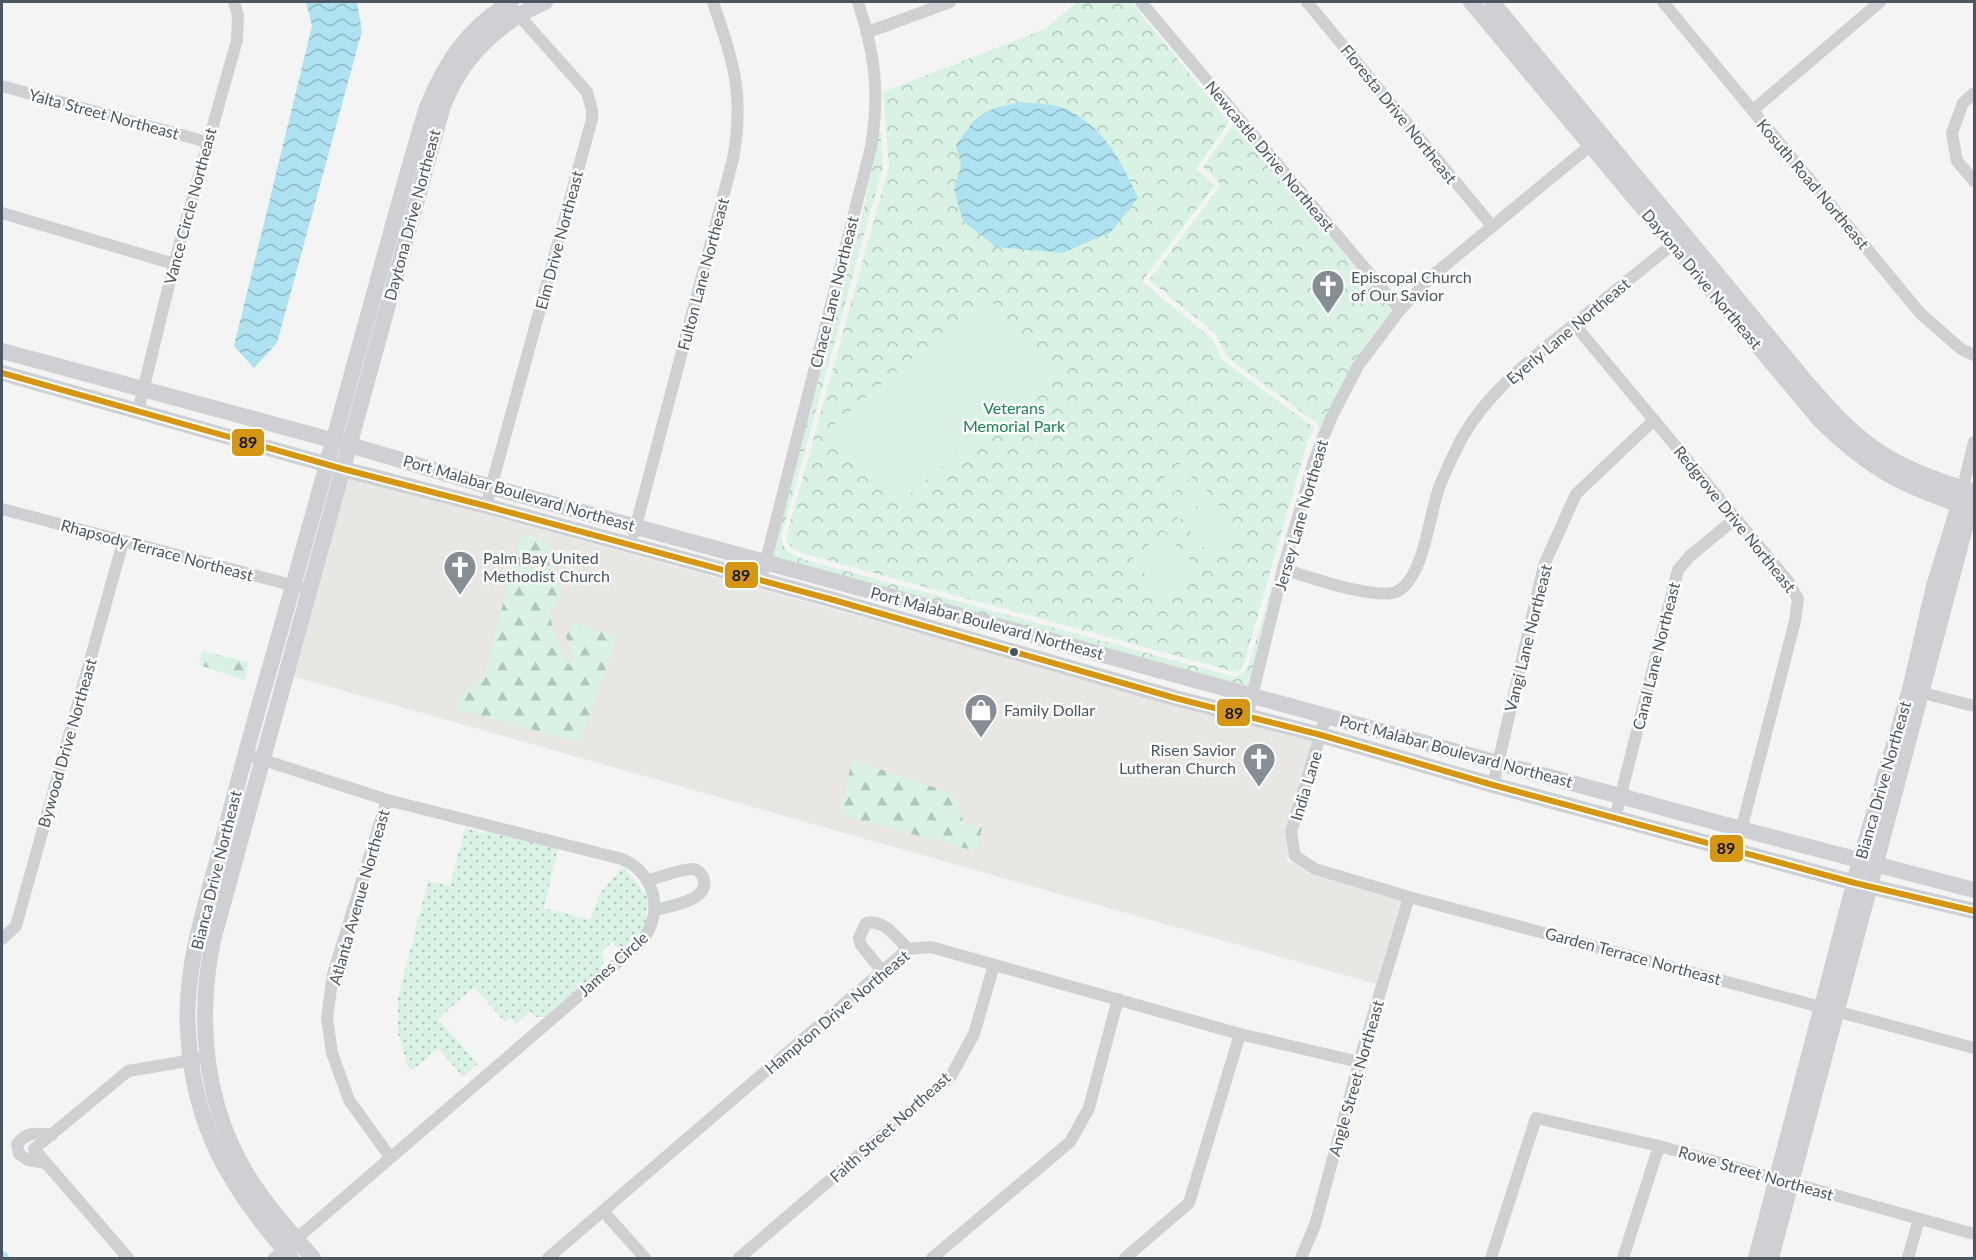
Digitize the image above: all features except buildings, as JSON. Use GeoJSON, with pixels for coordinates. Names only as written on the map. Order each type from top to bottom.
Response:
{"type":"FeatureCollection","features":[{"type":"Feature","properties":{"kind":"street","name":"Vance Circle Northeast"},"geometry":{"type":"LineString","coordinates":[[138,411],[174,264],[239,31],[234,2]]}},
{"type":"Feature","properties":{"kind":"street","name":"Daytona Drive Northeast"},"geometry":{"type":"LineString","coordinates":[[335,467],[446,97],[476,51],[497,30],[511,5],[545,2]]}},
{"type":"Feature","properties":{"kind":"street","name":"Fulton Lane Northeast"},"geometry":{"type":"LineString","coordinates":[[631,546],[737,135],[738,89],[732,60],[713,2]]}},
{"type":"Feature","properties":{"kind":"street","name":"Chace Lane Northeast"},"geometry":{"type":"LineString","coordinates":[[761,580],[871,147],[877,94],[868,32],[858,2]]}},
{"type":"Feature","properties":{"kind":"street"},"geometry":{"type":"LineString","coordinates":[[868,32],[950,2]]}},
{"type":"Feature","properties":{"kind":"street","name":"Newcastle Drive Northeast"},"geometry":{"type":"LineString","coordinates":[[1141,2],[1400,310]]}},
{"type":"Feature","properties":{"kind":"street","name":"Floresta Drive Northeast"},"geometry":{"type":"LineString","coordinates":[[1307,2],[1492,226]]}},
{"type":"Feature","properties":{"kind":"street","name":"Daytona Drive Northeast"},"geometry":{"type":"LineString","coordinates":[[1471,2],[1597,141],[1679,239],[1818,418],[1868,461],[1902,482],[1968,498]]}},
{"type":"Feature","properties":{"kind":"street","name":"Daytona Drive Northeast"},"geometry":{"type":"LineString","coordinates":[[1492,2],[1597,141]]}},
{"type":"Feature","properties":{"kind":"street"},"geometry":{"type":"LineString","coordinates":[[1666,6],[1681,2]]}},
{"type":"Feature","properties":{"kind":"street"},"geometry":{"type":"LineString","coordinates":[[1753,111],[1880,2]]}},
{"type":"Feature","properties":{"kind":"street","name":"Elm Drive Northeast"},"geometry":{"type":"LineString","coordinates":[[486,506],[589,130],[592,110],[591,100],[580,84],[511,5]]}},
{"type":"Feature","properties":{"kind":"street","name":"Kosuth Road Northeast"},"geometry":{"type":"LineString","coordinates":[[1666,6],[1920,313],[1960,349],[1974,355]]}},
{"type":"Feature","properties":{"kind":"street","name":"Yalta Street Northeast"},"geometry":{"type":"LineString","coordinates":[[2,86],[207,142]]}},
{"type":"Feature","properties":{"kind":"street"},"geometry":{"type":"LineString","coordinates":[[1974,93],[1963,103],[1952,133],[1957,161],[1974,181]]}},
{"type":"Feature","properties":{"kind":"street","name":"Jersey Lane Northeast"},"geometry":{"type":"LineString","coordinates":[[1247,717],[1283,570],[1314,461],[1329,424],[1358,366],[1400,310],[1431,277],[1597,141]]}},
{"type":"Feature","properties":{"kind":"street"},"geometry":{"type":"LineString","coordinates":[[2,213],[174,264]]}},
{"type":"Feature","properties":{"kind":"street","name":"Eyerly Lane Northeast"},"geometry":{"type":"LineString","coordinates":[[1283,570],[1373,594],[1395,592],[1406,586],[1418,564],[1440,487],[1463,436],[1485,406],[1521,368],[1679,239]]}},
{"type":"Feature","properties":{"kind":"street","name":"Redgrove Drive Northeast"},"geometry":{"type":"LineString","coordinates":[[1574,324],[1788,580],[1798,599],[1795,621],[1736,850]]}},
{"type":"Feature","properties":{"kind":"street","name":"Port Malabar Boulevard Northeast"},"geometry":{"type":"LineString","coordinates":[[2,351],[1326,716],[1974,890]]}},
{"type":"Feature","properties":{"kind":"street","name":"Port Malabar Boulevard Northeast"},"geometry":{"type":"LineString","coordinates":[[2,373],[335,467],[761,580],[1247,717],[1321,735],[1492,785],[1863,884],[1974,911]]}},
{"type":"Feature","properties":{"kind":"street","name":"Vangi Lane Northeast"},"geometry":{"type":"LineString","coordinates":[[1492,785],[1544,565],[1576,494],[1654,420]]}},
{"type":"Feature","properties":{"kind":"street","name":"Bianca Drive Northeast"},"geometry":{"type":"LineString","coordinates":[[1756,1258],[1784,1180],[1863,884],[1877,865],[1915,691],[1934,586],[1968,498],[1974,442]]}},
{"type":"Feature","properties":{"kind":"street","name":"Bianca Drive Northeast"},"geometry":{"type":"LineString","coordinates":[[313,1258],[287,1252],[270,1208],[245,1171],[221,1118],[212,1088],[188,1030],[188,992],[206,902],[245,754],[293,585],[335,467]]}},
{"type":"Feature","properties":{"kind":"street","name":"Bianca Drive Northeast"},"geometry":{"type":"LineString","coordinates":[[199,1059],[204,1025],[205,984],[213,940],[310,591],[335,467]]}},
{"type":"Feature","properties":{"kind":"street","name":"Rhapsody Terrace Northeast"},"geometry":{"type":"LineString","coordinates":[[2,513],[310,591]]}},
{"type":"Feature","properties":{"kind":"street","name":"Canal Lane Northeast"},"geometry":{"type":"LineString","coordinates":[[1615,818],[1678,570],[1690,556],[1736,519]]}},
{"type":"Feature","properties":{"kind":"street","name":"Bywood Drive Northeast"},"geometry":{"type":"LineString","coordinates":[[2,939],[16,926],[123,542]]}},
{"type":"Feature","properties":{"kind":"street"},"geometry":{"type":"LineString","coordinates":[[846,604],[848,598],[853,594],[885,601],[914,603]]}},
{"type":"Feature","properties":{"kind":"street"},"geometry":{"type":"LineString","coordinates":[[886,615],[928,619],[965,627],[974,619]]}},
{"type":"Feature","properties":{"kind":"street"},"geometry":{"type":"LineString","coordinates":[[973,639],[986,633],[1030,640],[1050,640]]}},
{"type":"Feature","properties":{"kind":"street"},"geometry":{"type":"LineString","coordinates":[[1049,660],[1071,654],[1118,666],[1143,665]]}},
{"type":"Feature","properties":{"kind":"street"},"geometry":{"type":"LineString","coordinates":[[1915,691],[1974,706]]}},
{"type":"Feature","properties":{"kind":"street","name":"Bianca Drive Northeast"},"geometry":{"type":"LineString","coordinates":[[1863,884],[1860,861],[1915,691]]}},
{"type":"Feature","properties":{"kind":"street","name":"India Lane"},"geometry":{"type":"LineString","coordinates":[[1295,856],[1291,832],[1326,716]]}},
{"type":"Feature","properties":{"kind":"street"},"geometry":{"type":"LineString","coordinates":[[245,754],[387,800],[622,860],[635,867],[647,880],[692,869],[697,870],[704,879],[704,889],[698,897],[655,910]]}},
{"type":"Feature","properties":{"kind":"street","name":"Atlanta Avenue Northeast"},"geometry":{"type":"LineString","coordinates":[[387,800],[333,974],[327,1018],[332,1053],[349,1100],[390,1157]]}},
{"type":"Feature","properties":{"kind":"street","name":"Garden Terrace Northeast"},"geometry":{"type":"LineString","coordinates":[[1295,856],[1315,869],[1409,897],[1974,1048]]}},
{"type":"Feature","properties":{"kind":"street","name":"James Circle"},"geometry":{"type":"LineString","coordinates":[[287,1252],[390,1157],[638,945],[650,931],[655,910],[653,893],[647,880]]}},
{"type":"Feature","properties":{"kind":"street","name":"Angle Street Northeast"},"geometry":{"type":"LineString","coordinates":[[1301,1258],[1315,1225],[1359,1062],[1409,897]]}},
{"type":"Feature","properties":{"kind":"street"},"geometry":{"type":"LineString","coordinates":[[206,902],[222,907]]}},
{"type":"Feature","properties":{"kind":"street"},"geometry":{"type":"LineString","coordinates":[[882,971],[861,945],[859,938],[866,923],[882,924],[908,949]]}},
{"type":"Feature","properties":{"kind":"street","name":"Hampton Drive Northeast"},"geometry":{"type":"LineString","coordinates":[[548,1258],[908,949],[932,947],[1240,1034],[1359,1062]]}},
{"type":"Feature","properties":{"kind":"street","name":"Faith Street Northeast"},"geometry":{"type":"LineString","coordinates":[[739,1258],[951,1076],[974,1034],[994,964]]}},
{"type":"Feature","properties":{"kind":"street"},"geometry":{"type":"LineString","coordinates":[[932,1258],[1070,1142],[1089,1108],[1118,999]]}},
{"type":"Feature","properties":{"kind":"street"},"geometry":{"type":"LineString","coordinates":[[1125,1258],[1189,1203],[1240,1034]]}},
{"type":"Feature","properties":{"kind":"street"},"geometry":{"type":"LineString","coordinates":[[128,1258],[34,1149],[128,1071],[199,1059]]}},
{"type":"Feature","properties":{"kind":"street","name":"Rowe Street Northeast"},"geometry":{"type":"LineString","coordinates":[[1491,1258],[1536,1118],[1659,1146],[1974,1234]]}},
{"type":"Feature","properties":{"kind":"street"},"geometry":{"type":"LineString","coordinates":[[46,1163],[28,1160],[19,1154],[17,1144],[23,1136],[33,1132],[52,1135]]}},
{"type":"Feature","properties":{"kind":"street"},"geometry":{"type":"LineString","coordinates":[[1623,1258],[1659,1146]]}},
{"type":"Feature","properties":{"kind":"street","name":"Bianca Drive Northeast"},"geometry":{"type":"LineString","coordinates":[[1771,1258],[1784,1180]]}},
{"type":"Feature","properties":{"kind":"street"},"geometry":{"type":"LineString","coordinates":[[603,1211],[645,1258]]}},
{"type":"Feature","properties":{"kind":"street"},"geometry":{"type":"LineString","coordinates":[[1908,1258],[1919,1219]]}},
{"type":"Feature","properties":{"kind":"shaded area"},"geometry":{"type":"Polygon","coordinates":[[[347,477],[1313,740],[1285,834],[1288,855],[1286,858],[1290,863],[1312,875],[1401,901],[1376,984],[292,676],[347,477]]]}},
{"type":"Feature","properties":{"kind":"green space","name":"Veterans Memorial Park"},"geometry":{"type":"Polygon","coordinates":[[[1077,2],[1131,2],[1229,122],[1196,169],[1215,185],[1142,281],[1212,339],[1222,360],[1314,427],[1308,440],[1245,660],[1241,670],[1234,672],[808,555],[791,547],[786,538],[889,166],[883,92],[1045,29],[1077,2]]]}},
{"type":"Feature","properties":{"kind":"green space"},"geometry":{"type":"Polygon","coordinates":[[[1234,123],[1392,311],[1369,340],[1342,382],[1310,451],[1319,429],[1318,424],[1227,357],[1216,334],[1149,280],[1220,186],[1218,181],[1203,167],[1234,123]]]}},
{"type":"Feature","properties":{"kind":"green space"},"geometry":{"type":"Polygon","coordinates":[[[880,126],[883,166],[781,538],[782,543],[793,555],[806,560],[1235,677],[1244,673],[1250,661],[1274,578],[1248,688],[773,557],[826,347],[861,222],[880,126]]]}},
{"type":"Feature","properties":{"kind":"green space"},"geometry":{"type":"Polygon","coordinates":[[[986,296],[1051,373],[897,505],[830,428],[986,296]]]}},
{"type":"Feature","properties":{"kind":"green space"},"geometry":{"type":"Polygon","coordinates":[[[1308,459],[1274,578],[1275,573],[1308,459]]]}},
{"type":"Feature","properties":{"kind":"green space"},"geometry":{"type":"Polygon","coordinates":[[[1182,462],[1193,476],[1164,501],[1152,488],[1182,462]]]}},
{"type":"Feature","properties":{"kind":"green space"},"geometry":{"type":"Polygon","coordinates":[[[1198,481],[1210,495],[1180,520],[1168,506],[1198,481]]]}},
{"type":"Feature","properties":{"kind":"green space"},"geometry":{"type":"Polygon","coordinates":[[[1215,502],[1227,515],[1198,541],[1186,527],[1215,502]]]}},
{"type":"Feature","properties":{"kind":"green space"},"geometry":{"type":"Polygon","coordinates":[[[1232,520],[1244,534],[1214,559],[1202,546],[1232,520]]]}},
{"type":"Feature","properties":{"kind":"green space"},"geometry":{"type":"Polygon","coordinates":[[[1164,531],[1181,550],[1149,578],[1132,559],[1164,531]]]}},
{"type":"Feature","properties":{"kind":"green space"},"geometry":{"type":"Polygon","coordinates":[[[529,535],[549,543],[550,550],[547,560],[560,586],[559,598],[550,612],[551,619],[556,639],[569,664],[575,660],[566,636],[574,623],[617,637],[580,742],[455,709],[464,695],[485,675],[520,536],[529,535]]]}},
{"type":"Feature","properties":{"kind":"green space"},"geometry":{"type":"Polygon","coordinates":[[[1185,554],[1202,573],[1169,601],[1152,582],[1185,554]]]}},
{"type":"Feature","properties":{"kind":"green space"},"geometry":{"type":"Polygon","coordinates":[[[202,651],[248,662],[245,680],[199,665],[202,651]]]}},
{"type":"Feature","properties":{"kind":"green space"},"geometry":{"type":"Polygon","coordinates":[[[852,760],[952,793],[964,823],[982,828],[976,851],[840,815],[852,760]]]}},
{"type":"Feature","properties":{"kind":"green space"},"geometry":{"type":"Polygon","coordinates":[[[488,826],[559,845],[544,908],[591,920],[599,894],[622,868],[625,868],[648,898],[645,929],[629,945],[617,947],[612,942],[601,952],[604,958],[601,969],[545,1017],[535,1017],[530,1011],[516,1024],[510,1018],[505,1022],[474,987],[438,1019],[478,1064],[463,1077],[438,1048],[413,1070],[408,1067],[398,1033],[398,998],[428,881],[450,886],[465,828],[486,834],[488,826]]]}},
{"type":"Feature","properties":{"kind":"water"},"geometry":{"type":"Polygon","coordinates":[[[306,2],[357,2],[362,31],[277,343],[254,368],[234,346],[312,26],[306,2]]]}},
{"type":"Feature","properties":{"kind":"water"},"geometry":{"type":"Polygon","coordinates":[[[1020,102],[1066,109],[1091,126],[1110,147],[1138,198],[1111,232],[1063,253],[996,247],[963,221],[954,190],[961,165],[956,145],[976,119],[989,111],[1020,102]]]}},
{"type":"Feature","properties":{"kind":"transit line","name":"89"},"geometry":{"type":"LineString","coordinates":[[2,373],[343,469],[830,599],[1175,698],[1321,735],[1493,785],[1855,883],[1974,911]]}},
{"type":"Feature","properties":{"kind":"place","name":"Episcopal Church of Our Savior"},"geometry":{"type":"Point","coordinates":[1328,315]}},
{"type":"Feature","properties":{"kind":"place","name":"Palm Bay United Methodist Church"},"geometry":{"type":"Point","coordinates":[460,596]}},
{"type":"Feature","properties":{"kind":"place","name":"Family Dollar"},"geometry":{"type":"Point","coordinates":[981,739]}},
{"type":"Feature","properties":{"kind":"place","name":"Risen Savior Lutheran Church"},"geometry":{"type":"Point","coordinates":[1259,788]}}]}
